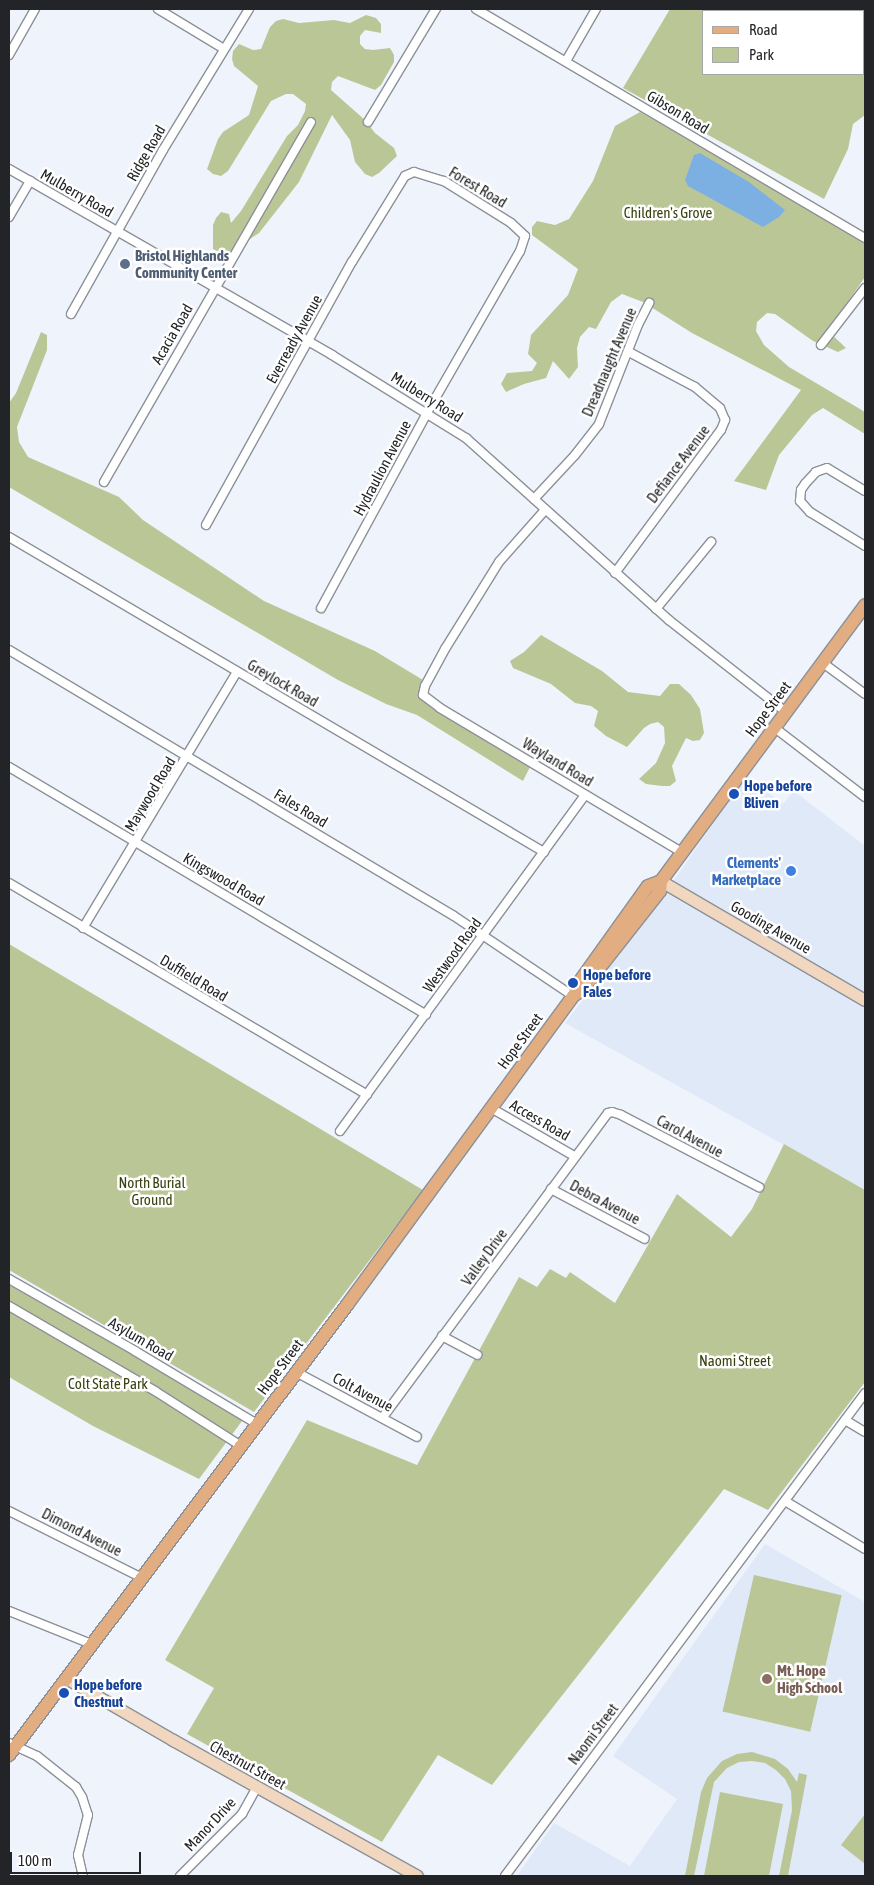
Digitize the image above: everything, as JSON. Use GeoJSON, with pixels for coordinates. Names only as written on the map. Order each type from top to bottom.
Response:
{"type":"FeatureCollection","features":[{"type":"Feature","properties":{"kind":"main road","name":"Hope Street"},"geometry":{"type":"LineString","coordinates":[[11,1748],[241,1446],[574,996],[575,986],[648,886],[661,881],[865,605]]}},
{"type":"Feature","properties":{"kind":"street"},"geometry":{"type":"LineString","coordinates":[[9,55],[35,9]]}},
{"type":"Feature","properties":{"kind":"street"},"geometry":{"type":"LineString","coordinates":[[158,9],[224,49]]}},
{"type":"Feature","properties":{"kind":"street","name":"Ridge Road"},"geometry":{"type":"LineString","coordinates":[[70,314],[249,9]]}},
{"type":"Feature","properties":{"kind":"street"},"geometry":{"type":"LineString","coordinates":[[368,122],[436,9]]}},
{"type":"Feature","properties":{"kind":"street","name":"Gibson Road"},"geometry":{"type":"LineString","coordinates":[[476,9],[865,238]]}},
{"type":"Feature","properties":{"kind":"street"},"geometry":{"type":"LineString","coordinates":[[566,61],[596,9]]}},
{"type":"Feature","properties":{"kind":"street","name":"Acacia Road"},"geometry":{"type":"LineString","coordinates":[[104,482],[311,122]]}},
{"type":"Feature","properties":{"kind":"street","name":"Mulberry Road"},"geometry":{"type":"LineString","coordinates":[[9,169],[309,342],[427,412],[466,438],[656,609],[786,712]]}},
{"type":"Feature","properties":{"kind":"street","name":"Forest Road"},"geometry":{"type":"LineString","coordinates":[[412,172],[428,174],[444,181],[511,223],[525,236]]}},
{"type":"Feature","properties":{"kind":"street","name":"Everready Avenue"},"geometry":{"type":"LineString","coordinates":[[206,524],[396,186],[405,176],[412,172]]}},
{"type":"Feature","properties":{"kind":"street"},"geometry":{"type":"LineString","coordinates":[[9,217],[30,181]]}},
{"type":"Feature","properties":{"kind":"street","name":"Hydraulion Avenue"},"geometry":{"type":"LineString","coordinates":[[321,608],[427,412],[520,251],[525,236]]}},
{"type":"Feature","properties":{"kind":"street"},"geometry":{"type":"LineString","coordinates":[[821,344],[865,288]]}},
{"type":"Feature","properties":{"kind":"street","name":"Dreadnaught Avenue"},"geometry":{"type":"LineString","coordinates":[[534,498],[575,455],[599,424],[629,352],[638,325],[649,304]]}},
{"type":"Feature","properties":{"kind":"street","name":"Defiance Avenue"},"geometry":{"type":"LineString","coordinates":[[615,573],[721,430],[725,420],[720,408],[694,387],[629,352]]}},
{"type":"Feature","properties":{"kind":"street"},"geometry":{"type":"LineString","coordinates":[[865,491],[827,468],[818,470],[809,479],[801,490],[800,501],[810,512],[865,546]]}},
{"type":"Feature","properties":{"kind":"street","name":"Wayland Road"},"geometry":{"type":"LineString","coordinates":[[545,510],[498,562],[445,649],[423,692],[426,698],[440,708],[682,852]]}},
{"type":"Feature","properties":{"kind":"street","name":"Greylock Road"},"geometry":{"type":"LineString","coordinates":[[9,537],[544,852]]}},
{"type":"Feature","properties":{"kind":"street"},"geometry":{"type":"LineString","coordinates":[[656,609],[711,542]]}},
{"type":"Feature","properties":{"kind":"street","name":"Fales Road"},"geometry":{"type":"LineString","coordinates":[[9,650],[483,934],[574,996]]}},
{"type":"Feature","properties":{"kind":"street"},"geometry":{"type":"LineString","coordinates":[[823,663],[865,694]]}},
{"type":"Feature","properties":{"kind":"street","name":"Maywood Road"},"geometry":{"type":"LineString","coordinates":[[83,928],[188,757],[237,672]]}},
{"type":"Feature","properties":{"kind":"street"},"geometry":{"type":"LineString","coordinates":[[774,728],[865,797]]}},
{"type":"Feature","properties":{"kind":"street","name":"Kingswood Road"},"geometry":{"type":"LineString","coordinates":[[9,768],[426,1015]]}},
{"type":"Feature","properties":{"kind":"street","name":"Westwood Road"},"geometry":{"type":"LineString","coordinates":[[340,1131],[585,795]]}},
{"type":"Feature","properties":{"kind":"street","name":"Gooding Avenue"},"geometry":{"type":"LineString","coordinates":[[661,881],[865,1000]]}},
{"type":"Feature","properties":{"kind":"street","name":"Duffield Road"},"geometry":{"type":"LineString","coordinates":[[9,883],[367,1095]]}},
{"type":"Feature","properties":{"kind":"street","name":"Access Road"},"geometry":{"type":"LineString","coordinates":[[491,1108],[574,1156]]}},
{"type":"Feature","properties":{"kind":"street","name":"Carol Avenue"},"geometry":{"type":"LineString","coordinates":[[608,1113],[612,1112],[621,1115],[759,1187]]}},
{"type":"Feature","properties":{"kind":"street","name":"Valley Drive"},"geometry":{"type":"LineString","coordinates":[[383,1417],[574,1156],[608,1113]]}},
{"type":"Feature","properties":{"kind":"street","name":"Debra Avenue"},"geometry":{"type":"LineString","coordinates":[[551,1189],[646,1239]]}},
{"type":"Feature","properties":{"kind":"street","name":"Asylum Road"},"geometry":{"type":"LineString","coordinates":[[9,1279],[257,1424]]}},
{"type":"Feature","properties":{"kind":"street"},"geometry":{"type":"LineString","coordinates":[[9,1306],[155,1391],[241,1446]]}},
{"type":"Feature","properties":{"kind":"street"},"geometry":{"type":"LineString","coordinates":[[442,1336],[477,1355]]}},
{"type":"Feature","properties":{"kind":"street","name":"Colt Avenue"},"geometry":{"type":"LineString","coordinates":[[296,1372],[383,1417],[417,1437]]}},
{"type":"Feature","properties":{"kind":"street","name":"Naomi Street"},"geometry":{"type":"LineString","coordinates":[[505,1876],[865,1393]]}},
{"type":"Feature","properties":{"kind":"street"},"geometry":{"type":"LineString","coordinates":[[845,1420],[865,1432]]}},
{"type":"Feature","properties":{"kind":"street"},"geometry":{"type":"LineString","coordinates":[[785,1501],[865,1549]]}},
{"type":"Feature","properties":{"kind":"street","name":"Dimond Avenue"},"geometry":{"type":"LineString","coordinates":[[9,1511],[142,1578]]}},
{"type":"Feature","properties":{"kind":"street"},"geometry":{"type":"LineString","coordinates":[[9,1611],[91,1644]]}},
{"type":"Feature","properties":{"kind":"street","name":"Chestnut Street"},"geometry":{"type":"LineString","coordinates":[[66,1678],[417,1876]]}},
{"type":"Feature","properties":{"kind":"street"},"geometry":{"type":"LineString","coordinates":[[11,1748],[37,1756],[76,1787],[82,1797],[88,1815],[78,1855],[83,1876]]}},
{"type":"Feature","properties":{"kind":"street","name":"Manor Drive"},"geometry":{"type":"LineString","coordinates":[[180,1876],[242,1814],[257,1787]]}},
{"type":"Feature","properties":{"kind":"shaded area"},"geometry":{"type":"Polygon","coordinates":[[[746,775],[783,804],[794,791],[865,846],[865,1190],[565,1023],[662,898],[746,775]]]}},
{"type":"Feature","properties":{"kind":"shaded area","name":"Mt. Hope High School"},"geometry":{"type":"Polygon","coordinates":[[[765,1544],[865,1602],[865,1876],[517,1876],[554,1823],[630,1866],[677,1799],[613,1756],[765,1544]]]}},
{"type":"Feature","properties":{"kind":"green space"},"geometry":{"type":"Polygon","coordinates":[[[670,9],[865,9],[865,115],[853,124],[848,149],[824,199],[623,88],[670,9]]]}},
{"type":"Feature","properties":{"kind":"green space"},"geometry":{"type":"Polygon","coordinates":[[[366,15],[376,18],[381,24],[381,33],[365,30],[360,36],[360,44],[365,49],[390,48],[394,55],[394,62],[381,85],[375,90],[338,76],[332,82],[331,90],[365,120],[375,133],[394,148],[397,156],[372,177],[365,174],[355,162],[350,140],[332,115],[299,182],[259,233],[229,253],[221,253],[213,249],[213,225],[216,218],[221,212],[229,214],[231,223],[241,211],[287,136],[298,125],[305,111],[306,104],[293,94],[286,94],[271,101],[228,171],[221,176],[213,174],[207,169],[218,139],[223,132],[249,115],[258,86],[234,66],[232,59],[233,51],[239,44],[253,50],[261,49],[270,27],[276,21],[283,19],[299,23],[334,20],[350,23],[366,15]]]}},
{"type":"Feature","properties":{"kind":"green space","name":"Children's Grove"},"geometry":{"type":"Polygon","coordinates":[[[640,112],[865,240],[865,277],[828,331],[846,348],[838,352],[813,341],[775,314],[767,313],[757,322],[756,331],[764,345],[789,367],[865,412],[865,434],[823,408],[812,415],[779,455],[766,490],[734,481],[801,390],[692,333],[643,302],[622,294],[611,302],[596,329],[589,327],[580,337],[577,348],[578,367],[569,379],[553,361],[546,378],[524,384],[506,392],[501,384],[507,373],[532,371],[537,363],[528,354],[531,335],[568,295],[578,269],[532,235],[532,227],[537,221],[555,225],[569,219],[593,181],[615,126],[640,112]]]}},
{"type":"Feature","properties":{"kind":"green space"},"geometry":{"type":"Polygon","coordinates":[[[41,332],[47,335],[47,350],[17,427],[19,442],[28,457],[119,497],[143,520],[264,601],[375,651],[423,680],[418,697],[531,765],[523,781],[417,715],[386,704],[338,680],[9,487],[9,403],[16,393],[41,332]]]}},
{"type":"Feature","properties":{"kind":"green space"},"geometry":{"type":"Polygon","coordinates":[[[541,635],[602,671],[628,692],[660,696],[670,684],[679,684],[691,695],[700,709],[704,733],[700,740],[693,741],[686,738],[672,766],[676,781],[670,786],[662,786],[646,784],[639,779],[656,763],[665,743],[664,727],[658,722],[644,728],[627,747],[606,736],[594,726],[598,711],[591,706],[575,703],[551,684],[513,668],[510,661],[524,652],[541,635]]]}},
{"type":"Feature","properties":{"kind":"green space","name":"North Burial Ground"},"geometry":{"type":"Polygon","coordinates":[[[9,944],[423,1190],[254,1412],[9,1270],[9,944]]]}},
{"type":"Feature","properties":{"kind":"green space"},"geometry":{"type":"Polygon","coordinates":[[[784,1144],[865,1190],[865,1382],[768,1510],[724,1489],[492,1785],[438,1755],[382,1842],[187,1734],[214,1688],[165,1660],[307,1420],[417,1465],[519,1277],[537,1287],[550,1269],[566,1278],[570,1272],[615,1303],[677,1194],[731,1237],[752,1209],[784,1144]]]}},
{"type":"Feature","properties":{"kind":"green space","name":"Colt State Park"},"geometry":{"type":"Polygon","coordinates":[[[9,1280],[248,1413],[199,1479],[93,1426],[9,1377],[9,1280]]]}},
{"type":"Feature","properties":{"kind":"green space"},"geometry":{"type":"Polygon","coordinates":[[[754,1575],[842,1595],[810,1732],[723,1711],[754,1575]]]}},
{"type":"Feature","properties":{"kind":"green space"},"geometry":{"type":"Polygon","coordinates":[[[752,1752],[775,1759],[788,1769],[797,1782],[799,1773],[807,1775],[788,1876],[779,1876],[792,1810],[791,1791],[785,1779],[776,1770],[765,1763],[752,1761],[739,1762],[727,1768],[714,1782],[694,1876],[685,1876],[701,1792],[707,1778],[722,1761],[737,1754],[752,1752]]]}},
{"type":"Feature","properties":{"kind":"green space"},"geometry":{"type":"Polygon","coordinates":[[[720,1792],[783,1804],[769,1876],[704,1876],[720,1792]]]}},
{"type":"Feature","properties":{"kind":"green space"},"geometry":{"type":"Polygon","coordinates":[[[865,1814],[865,1864],[841,1845],[865,1814]]]}},
{"type":"Feature","properties":{"kind":"water"},"geometry":{"type":"Polygon","coordinates":[[[700,153],[749,182],[785,210],[779,217],[763,227],[688,186],[685,180],[694,155],[700,153]]]}},
{"type":"Feature","properties":{"kind":"place","name":"Bristol Highlands Community Center"},"geometry":{"type":"Point","coordinates":[125,264]}},
{"type":"Feature","properties":{"kind":"place","name":"Hope before Bliven"},"geometry":{"type":"Point","coordinates":[734,794]}},
{"type":"Feature","properties":{"kind":"place","name":"Clements' Marketplace"},"geometry":{"type":"Point","coordinates":[791,871]}},
{"type":"Feature","properties":{"kind":"place","name":"Hope before Fales"},"geometry":{"type":"Point","coordinates":[573,983]}},
{"type":"Feature","properties":{"kind":"place","name":"Mt. Hope High School"},"geometry":{"type":"Point","coordinates":[767,1679]}},
{"type":"Feature","properties":{"kind":"place","name":"Hope before Chestnut"},"geometry":{"type":"Point","coordinates":[64,1693]}}]}
